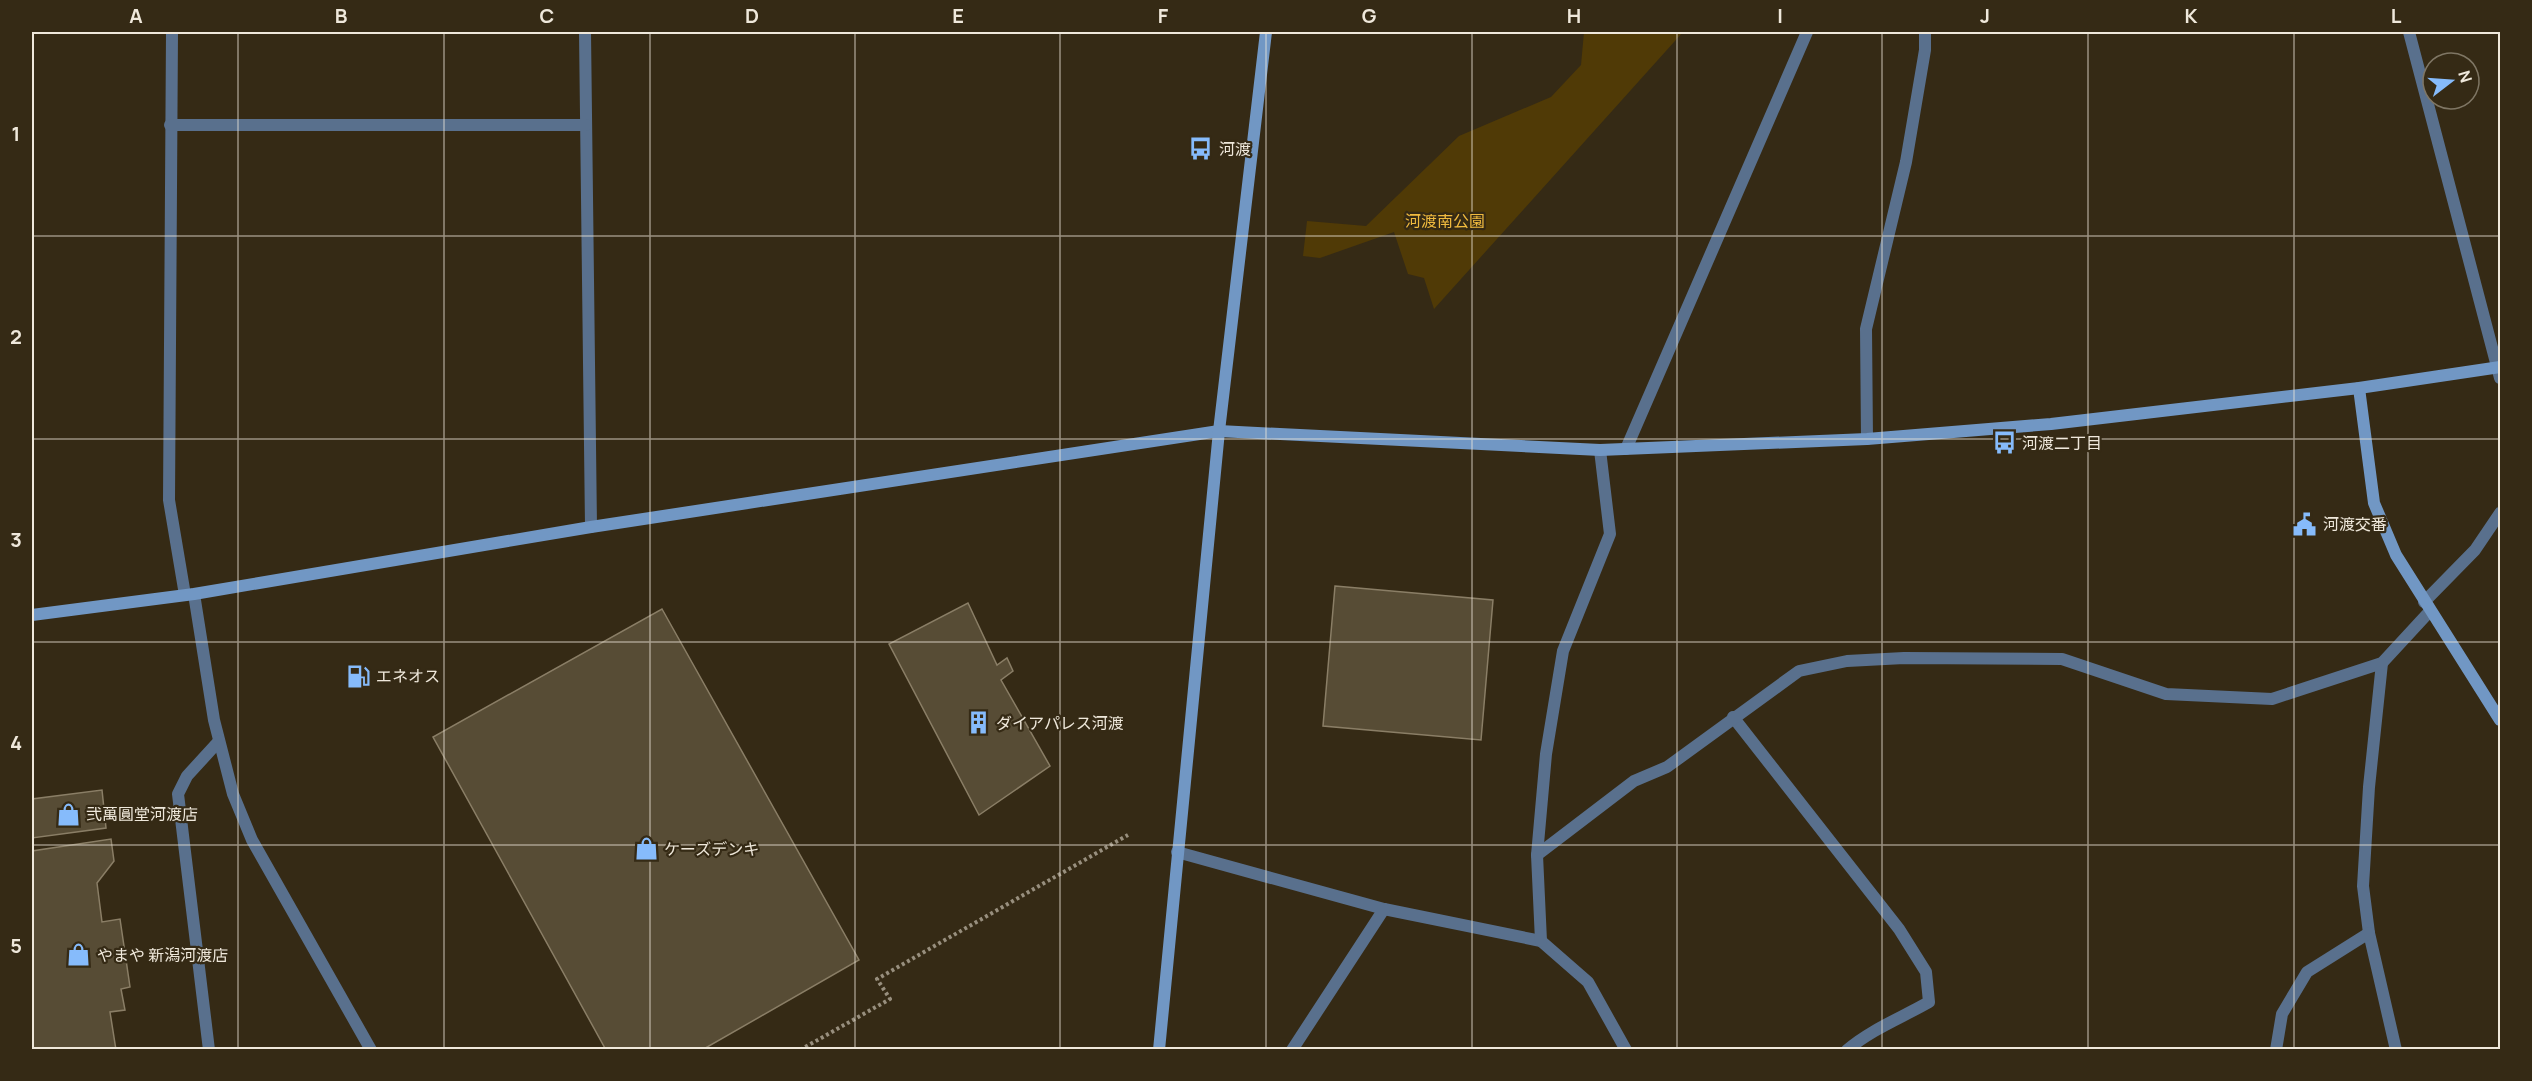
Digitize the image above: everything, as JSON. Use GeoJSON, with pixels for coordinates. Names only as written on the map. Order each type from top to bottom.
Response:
{"type":"FeatureCollection","features":[{"type":"Feature","properties":{"kind":"street"},"geometry":{"type":"LineString","coordinates":[[172,32],[169,500],[219,741],[233,794],[252,840],[371,1050]]}},
{"type":"Feature","properties":{"kind":"street"},"geometry":{"type":"LineString","coordinates":[[585,32],[591,527]]}},
{"type":"Feature","properties":{"kind":"street"},"geometry":{"type":"LineString","coordinates":[[1159,1050],[1219,431],[1266,32]]}},
{"type":"Feature","properties":{"kind":"street"},"geometry":{"type":"LineString","coordinates":[[1626,449],[1807,32]]}},
{"type":"Feature","properties":{"kind":"street"},"geometry":{"type":"LineString","coordinates":[[1867,439],[1866,329],[1906,162],[1925,50],[1925,32]]}},
{"type":"Feature","properties":{"kind":"street"},"geometry":{"type":"LineString","coordinates":[[32,615],[190,594],[591,527],[1219,431],[1600,450],[1867,439],[2051,424],[2500,371],[2409,32]]}},
{"type":"Feature","properties":{"kind":"street"},"geometry":{"type":"LineString","coordinates":[[170,125],[586,125]]}},
{"type":"Feature","properties":{"kind":"street"},"geometry":{"type":"LineString","coordinates":[[2359,388],[2374,503],[2396,555],[2500,720]]}},
{"type":"Feature","properties":{"kind":"street"},"geometry":{"type":"LineString","coordinates":[[1541,941],[1537,855],[1546,754],[1563,651],[1610,534],[1600,450]]}},
{"type":"Feature","properties":{"kind":"street"},"geometry":{"type":"LineString","coordinates":[[2396,1050],[2369,933],[2363,886],[2369,787],[2382,663],[2475,550],[2500,513]]}},
{"type":"Feature","properties":{"kind":"street"},"geometry":{"type":"LineString","coordinates":[[1537,855],[1634,781],[1667,766],[1799,671],[1847,662],[1905,658],[2062,658],[2166,694],[2272,699],[2382,663]]}},
{"type":"Feature","properties":{"kind":"street"},"geometry":{"type":"LineString","coordinates":[[1733,717],[1899,929],[1926,972],[1929,1002],[1865,1034],[1847,1050]]}},
{"type":"Feature","properties":{"kind":"street"},"geometry":{"type":"LineString","coordinates":[[208,1050],[178,794],[187,776],[219,741]]}},
{"type":"Feature","properties":{"kind":"street"},"geometry":{"type":"LineString","coordinates":[[1177,852],[1384,909],[1541,941],[1588,982],[1626,1050]]}},
{"type":"Feature","properties":{"kind":"street"},"geometry":{"type":"LineString","coordinates":[[1292,1050],[1384,909]]}},
{"type":"Feature","properties":{"kind":"street"},"geometry":{"type":"LineString","coordinates":[[2276,1050],[2283,1014],[2307,972],[2369,933]]}},
{"type":"Feature","properties":{"kind":"path"},"geometry":{"type":"LineString","coordinates":[[800,1050],[890,999],[877,979],[1128,835]]}},
{"type":"Feature","properties":{"kind":"green space","name":"河渡南公園"},"geometry":{"type":"Polygon","coordinates":[[[1584,32],[1683,32],[1434,309],[1424,278],[1408,274],[1394,232],[1320,258],[1303,256],[1307,221],[1366,226],[1459,136],[1551,97],[1581,65],[1584,32]]]}},
{"type":"Feature","properties":{"kind":"building"},"geometry":{"type":"Polygon","coordinates":[[[1335,586],[1493,600],[1481,740],[1323,726],[1335,586]]]}},
{"type":"Feature","properties":{"kind":"building","name":"ダイアパレス河渡"},"geometry":{"type":"Polygon","coordinates":[[[968,603],[997,665],[1007,658],[1013,671],[1001,680],[1050,766],[979,815],[889,644],[968,603]]]}},
{"type":"Feature","properties":{"kind":"building","name":"ケーズデンキ"},"geometry":{"type":"Polygon","coordinates":[[[662,609],[859,960],[702,1050],[606,1050],[433,737],[662,609]]]}},
{"type":"Feature","properties":{"kind":"building","name":"弐萬圓堂河渡店"},"geometry":{"type":"Polygon","coordinates":[[[102,790],[106,828],[32,838],[32,799],[102,790]]]}},
{"type":"Feature","properties":{"kind":"building","name":"やまや 新潟河渡店"},"geometry":{"type":"Polygon","coordinates":[[[111,839],[114,861],[97,883],[102,922],[120,919],[130,987],[121,989],[125,1010],[110,1012],[116,1050],[32,1050],[32,851],[111,839]]]}},
{"type":"Feature","properties":{"kind":"place","name":"河渡"},"geometry":{"type":"Point","coordinates":[1201,149]}},
{"type":"Feature","properties":{"kind":"place","name":"河渡二丁目"},"geometry":{"type":"Point","coordinates":[2004,443]}},
{"type":"Feature","properties":{"kind":"place","name":"河渡交番"},"geometry":{"type":"Point","coordinates":[2305,524]}},
{"type":"Feature","properties":{"kind":"place","name":"エネオス"},"geometry":{"type":"Point","coordinates":[358,676]}},
{"type":"Feature","properties":{"kind":"place","name":"ダイアパレス河渡"},"geometry":{"type":"Point","coordinates":[978,723]}},
{"type":"Feature","properties":{"kind":"place","name":"弐萬圓堂河渡店"},"geometry":{"type":"Point","coordinates":[68,814]}},
{"type":"Feature","properties":{"kind":"place","name":"ケーズデンキ"},"geometry":{"type":"Point","coordinates":[646,849]}},
{"type":"Feature","properties":{"kind":"place","name":"やまや 新潟河渡店"},"geometry":{"type":"Point","coordinates":[79,955]}}]}
